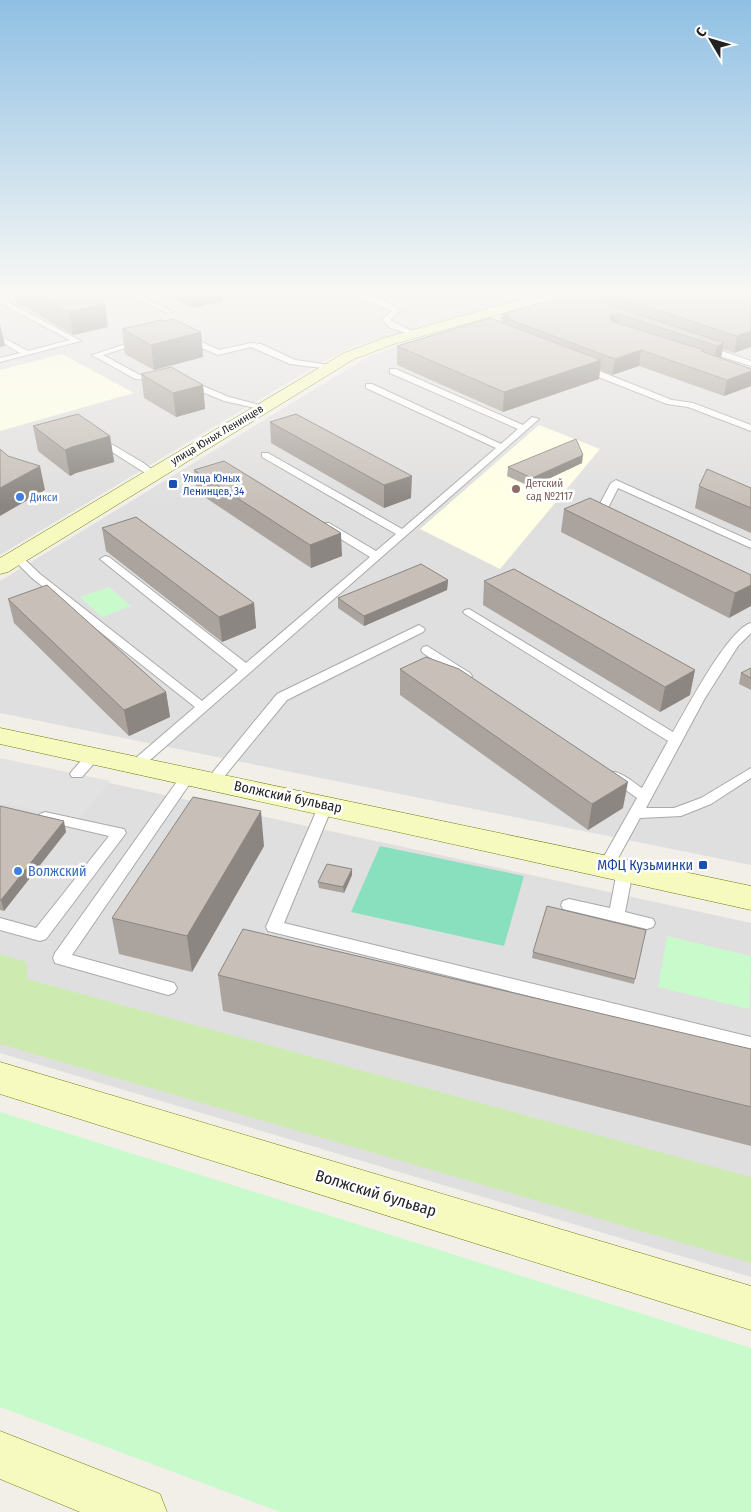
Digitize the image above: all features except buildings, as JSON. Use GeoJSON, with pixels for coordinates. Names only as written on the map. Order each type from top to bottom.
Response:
{"type":"FeatureCollection","features":[{"type":"Feature","properties":{"kind":"main road","name":"улица Юных Ленинцев"},"geometry":{"type":"LineString","coordinates":[[0,567],[337,364]]}},
{"type":"Feature","properties":{"kind":"main road","name":"Волжский бульвар"},"geometry":{"type":"LineString","coordinates":[[0,736],[85,765],[136,765],[751,898]]}},
{"type":"Feature","properties":{"kind":"main road","name":"Волжский бульвар"},"geometry":{"type":"LineString","coordinates":[[0,1078],[751,1308]]}},
{"type":"Feature","properties":{"kind":"main road"},"geometry":{"type":"LineString","coordinates":[[0,1455],[142,1512]]}},
{"type":"Feature","properties":{"kind":"lane"},"geometry":{"type":"LineString","coordinates":[[112,364],[138,377],[175,380],[194,384],[227,399],[264,407]]}},
{"type":"Feature","properties":{"kind":"lane"},"geometry":{"type":"LineString","coordinates":[[305,364],[330,367]]}},
{"type":"Feature","properties":{"kind":"lane"},"geometry":{"type":"LineString","coordinates":[[573,364],[670,402],[690,405],[751,428]]}},
{"type":"Feature","properties":{"kind":"lane"},"geometry":{"type":"LineString","coordinates":[[727,366],[734,364]]}},
{"type":"Feature","properties":{"kind":"lane"},"geometry":{"type":"LineString","coordinates":[[394,371],[524,428]]}},
{"type":"Feature","properties":{"kind":"lane"},"geometry":{"type":"LineString","coordinates":[[369,386],[501,447]]}},
{"type":"Feature","properties":{"kind":"lane"},"geometry":{"type":"LineString","coordinates":[[136,765],[201,706],[535,419]]}},
{"type":"Feature","properties":{"kind":"lane"},"geometry":{"type":"LineString","coordinates":[[94,436],[153,474]]}},
{"type":"Feature","properties":{"kind":"lane"},"geometry":{"type":"LineString","coordinates":[[265,455],[402,533]]}},
{"type":"Feature","properties":{"kind":"lane"},"geometry":{"type":"LineString","coordinates":[[617,522],[600,513],[616,483],[751,545]]}},
{"type":"Feature","properties":{"kind":"lane"},"geometry":{"type":"LineString","coordinates":[[319,521],[376,556]]}},
{"type":"Feature","properties":{"kind":"lane"},"geometry":{"type":"LineString","coordinates":[[16,557],[36,576],[201,706]]}},
{"type":"Feature","properties":{"kind":"lane"},"geometry":{"type":"LineString","coordinates":[[106,559],[245,668]]}},
{"type":"Feature","properties":{"kind":"lane"},"geometry":{"type":"LineString","coordinates":[[469,612],[676,740]]}},
{"type":"Feature","properties":{"kind":"lane"},"geometry":{"type":"LineString","coordinates":[[616,916],[616,869],[635,814],[699,698],[733,644],[751,628]]}},
{"type":"Feature","properties":{"kind":"lane"},"geometry":{"type":"LineString","coordinates":[[168,988],[61,958],[201,778],[282,697],[420,629]]}},
{"type":"Feature","properties":{"kind":"lane"},"geometry":{"type":"LineString","coordinates":[[427,650],[476,683]]}},
{"type":"Feature","properties":{"kind":"lane"},"geometry":{"type":"LineString","coordinates":[[604,770],[644,797]]}},
{"type":"Feature","properties":{"kind":"lane"},"geometry":{"type":"LineString","coordinates":[[635,814],[676,813],[706,802],[751,772]]}},
{"type":"Feature","properties":{"kind":"lane"},"geometry":{"type":"LineString","coordinates":[[326,805],[274,927],[751,1044]]}},
{"type":"Feature","properties":{"kind":"lane"},"geometry":{"type":"LineString","coordinates":[[0,924],[40,935],[119,833],[28,813]]}},
{"type":"Feature","properties":{"kind":"lane"},"geometry":{"type":"LineString","coordinates":[[569,905],[647,923]]}},
{"type":"Feature","properties":{"kind":"shaded area"},"geometry":{"type":"Polygon","coordinates":[[[0,364],[320,364],[317,365],[0,555],[0,364]]]}},
{"type":"Feature","properties":{"kind":"shaded area"},"geometry":{"type":"Polygon","coordinates":[[[25,364],[80,364],[134,393],[0,431],[0,370],[25,364]]]}},
{"type":"Feature","properties":{"kind":"shaded area"},"geometry":{"type":"Polygon","coordinates":[[[357,364],[751,364],[751,865],[0,713],[0,581],[357,364]]]}},
{"type":"Feature","properties":{"kind":"shaded area","name":"Детский сад №2117"},"geometry":{"type":"Polygon","coordinates":[[[539,425],[600,449],[500,569],[420,529],[539,425]]]}},
{"type":"Feature","properties":{"kind":"shaded area"},"geometry":{"type":"Polygon","coordinates":[[[0,758],[110,781],[79,819],[0,803],[0,758]]]}},
{"type":"Feature","properties":{"kind":"shaded area"},"geometry":{"type":"Polygon","coordinates":[[[0,759],[751,923],[751,1277],[0,1053],[0,759]]]}},
{"type":"Feature","properties":{"kind":"green space"},"geometry":{"type":"Polygon","coordinates":[[[109,587],[131,606],[102,617],[80,597],[109,587]]]}},
{"type":"Feature","properties":{"kind":"green space"},"geometry":{"type":"Polygon","coordinates":[[[380,846],[524,876],[504,946],[351,912],[380,846]]]}},
{"type":"Feature","properties":{"kind":"green space"},"geometry":{"type":"Polygon","coordinates":[[[667,936],[751,956],[749,1009],[658,987],[667,936]]]}},
{"type":"Feature","properties":{"kind":"green space"},"geometry":{"type":"Polygon","coordinates":[[[0,954],[27,962],[27,979],[751,1177],[751,1263],[0,1044],[0,954]]]}},
{"type":"Feature","properties":{"kind":"green space"},"geometry":{"type":"Polygon","coordinates":[[[0,1112],[751,1348],[751,1512],[280,1512],[0,1407],[0,1112]]]}},
{"type":"Feature","properties":{"kind":"place","name":"Улица Юных Ленинцев, 34"},"geometry":{"type":"Point","coordinates":[173,484]}},
{"type":"Feature","properties":{"kind":"place","name":"Детский сад №2117"},"geometry":{"type":"Point","coordinates":[516,489]}},
{"type":"Feature","properties":{"kind":"place","name":"Дикси"},"geometry":{"type":"Point","coordinates":[20,497]}},
{"type":"Feature","properties":{"kind":"place","name":"МФЦ Кузьминки"},"geometry":{"type":"Point","coordinates":[703,865]}},
{"type":"Feature","properties":{"kind":"place","name":"Волжский"},"geometry":{"type":"Point","coordinates":[18,871]}}]}
